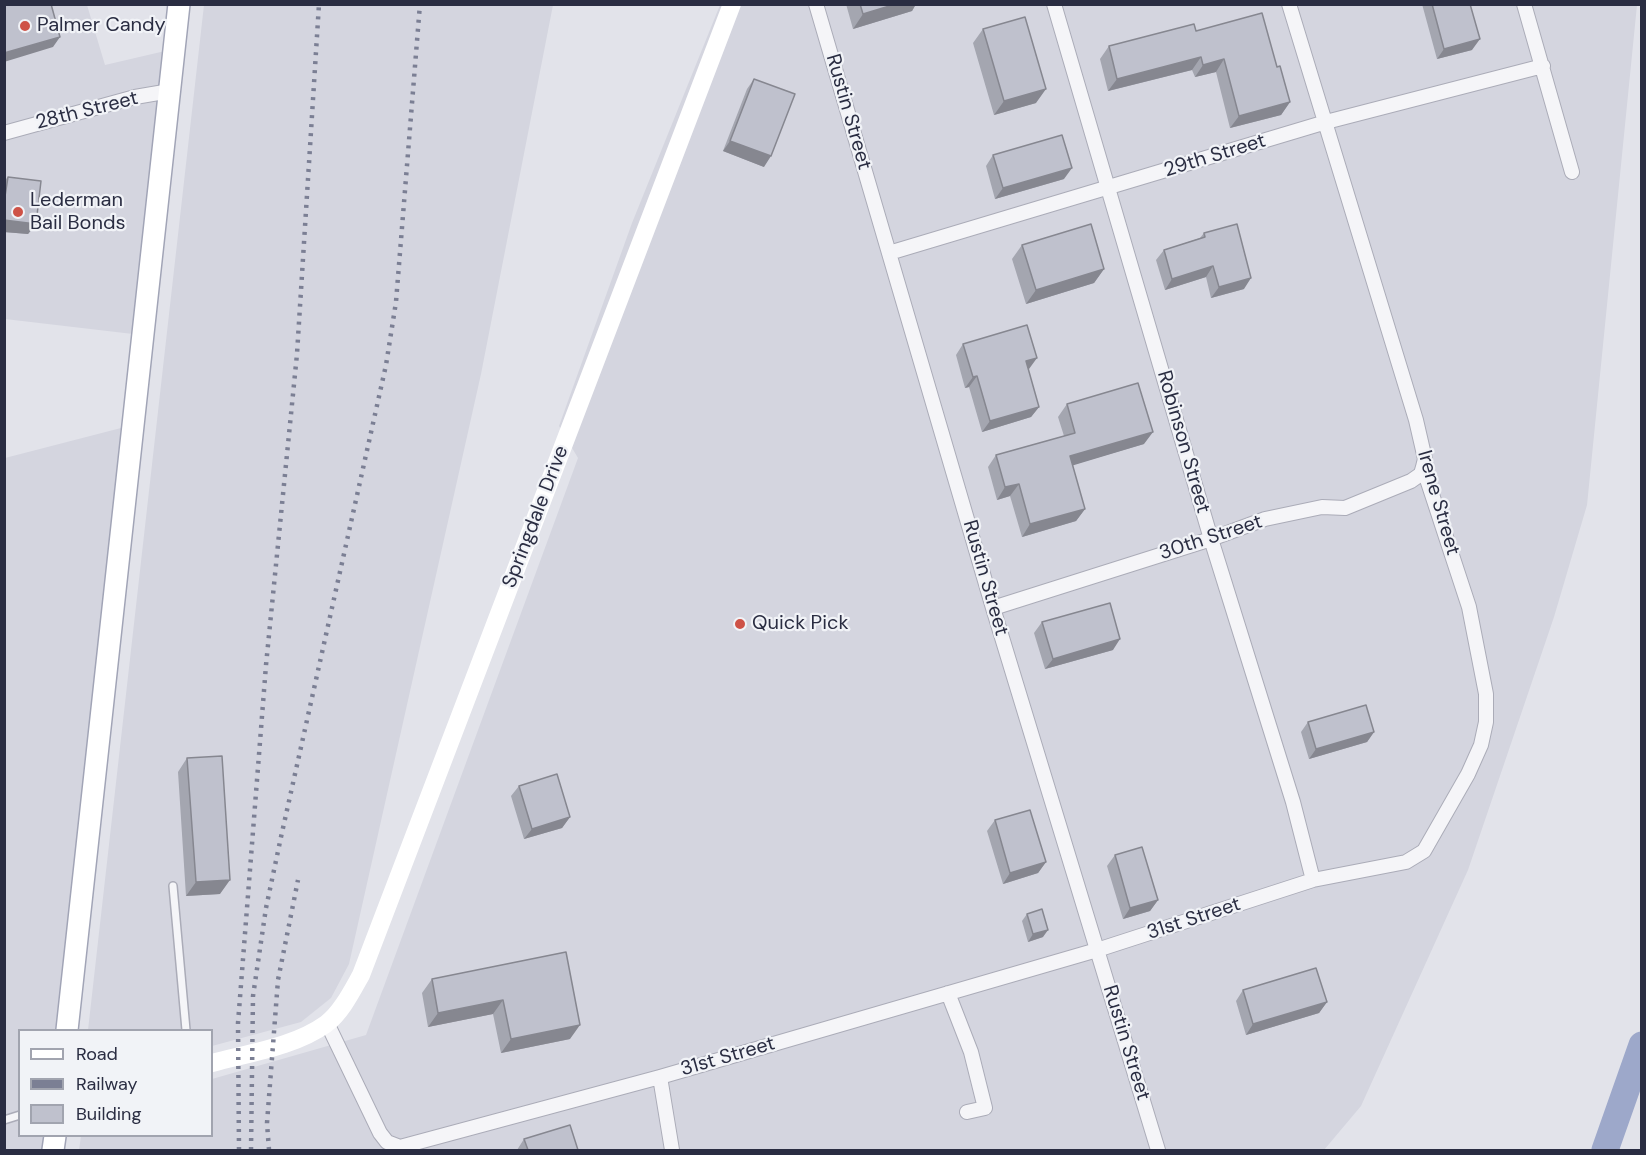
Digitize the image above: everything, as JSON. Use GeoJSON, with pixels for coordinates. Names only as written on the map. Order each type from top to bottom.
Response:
{"type":"FeatureCollection","features":[{"type":"Feature","properties":{"kind":"main road"},"geometry":{"type":"LineString","coordinates":[[67,1029],[179,4]]}},
{"type":"Feature","properties":{"kind":"street","name":"Springdale Drive"},"geometry":{"type":"LineString","coordinates":[[327,1023],[349,997],[377,936],[732,4]]}},
{"type":"Feature","properties":{"kind":"street","name":"Rustin Street"},"geometry":{"type":"LineString","coordinates":[[816,4],[993,608],[1158,1150]]}},
{"type":"Feature","properties":{"kind":"street","name":"Robinson Street"},"geometry":{"type":"LineString","coordinates":[[1054,4],[1211,539],[1293,802],[1313,880]]}},
{"type":"Feature","properties":{"kind":"street","name":"Irene Street"},"geometry":{"type":"LineString","coordinates":[[1289,4],[1416,420],[1425,459],[1423,467],[1469,607],[1481,660],[1486,716],[1481,745],[1437,832],[1424,851],[1406,862],[1386,868],[1313,880]]}},
{"type":"Feature","properties":{"kind":"street"},"geometry":{"type":"LineString","coordinates":[[1524,4],[1572,172]]}},
{"type":"Feature","properties":{"kind":"street","name":"29th Street"},"geometry":{"type":"LineString","coordinates":[[890,253],[1326,122],[1543,66]]}},
{"type":"Feature","properties":{"kind":"street","name":"28th Street"},"geometry":{"type":"LineString","coordinates":[[4,133],[135,97],[170,91]]}},
{"type":"Feature","properties":{"kind":"street","name":"30th Street"},"geometry":{"type":"LineString","coordinates":[[993,608],[1211,539],[1265,519],[1322,507],[1345,508],[1412,481],[1421,474],[1423,467]]}},
{"type":"Feature","properties":{"kind":"street","name":"31st Street"},"geometry":{"type":"LineString","coordinates":[[327,1023],[380,1133],[387,1142],[400,1147],[660,1077],[1097,950],[1313,880]]}},
{"type":"Feature","properties":{"kind":"street"},"geometry":{"type":"LineString","coordinates":[[948,993],[971,1052],[985,1108],[967,1112]]}},
{"type":"Feature","properties":{"kind":"street"},"geometry":{"type":"LineString","coordinates":[[213,1063],[274,1046],[309,1033],[327,1023]]}},
{"type":"Feature","properties":{"kind":"street"},"geometry":{"type":"LineString","coordinates":[[660,1077],[672,1150]]}},
{"type":"Feature","properties":{"kind":"lane"},"geometry":{"type":"LineString","coordinates":[[173,886],[186,1029]]}},
{"type":"Feature","properties":{"kind":"shaded area"},"geometry":{"type":"Polygon","coordinates":[[[5,5],[87,5],[105,65],[165,51],[133,334],[5,319],[5,5]]]}},
{"type":"Feature","properties":{"kind":"shaded area"},"geometry":{"type":"Polygon","coordinates":[[[204,5],[553,5],[481,374],[349,964],[331,998],[301,1022],[213,1046],[213,1029],[88,1029],[204,5]]]}},
{"type":"Feature","properties":{"kind":"shaded area"},"geometry":{"type":"Polygon","coordinates":[[[720,5],[1637,5],[1587,505],[1554,617],[1468,870],[1361,1106],[1324,1150],[79,1150],[81,1137],[213,1137],[213,1079],[366,1035],[578,458],[559,426],[632,223],[720,5]]]}},
{"type":"Feature","properties":{"kind":"shaded area"},"geometry":{"type":"Polygon","coordinates":[[[121,428],[59,1029],[18,1029],[18,1137],[47,1137],[45,1150],[5,1150],[5,458],[121,428]]]}},
{"type":"Feature","properties":{"kind":"building","name":"Palmer Candy"},"geometry":{"type":"Polygon","coordinates":[[[4,4],[51,4],[60,37],[4,53],[4,4]]]}},
{"type":"Feature","properties":{"kind":"building"},"geometry":{"type":"Polygon","coordinates":[[[860,4],[896,4],[863,14],[860,4]]]}},
{"type":"Feature","properties":{"kind":"building"},"geometry":{"type":"Polygon","coordinates":[[[1432,4],[1470,4],[1480,39],[1444,49],[1432,4]]]}},
{"type":"Feature","properties":{"kind":"building"},"geometry":{"type":"Polygon","coordinates":[[[1262,13],[1277,67],[1280,66],[1290,102],[1239,116],[1224,59],[1203,65],[1201,57],[1117,79],[1109,46],[1194,24],[1196,31],[1262,13]]]}},
{"type":"Feature","properties":{"kind":"building"},"geometry":{"type":"Polygon","coordinates":[[[1025,17],[1046,89],[1004,101],[983,29],[1025,17]]]}},
{"type":"Feature","properties":{"kind":"building"},"geometry":{"type":"Polygon","coordinates":[[[754,79],[795,94],[771,156],[730,141],[754,79]]]}},
{"type":"Feature","properties":{"kind":"building"},"geometry":{"type":"Polygon","coordinates":[[[1062,135],[1072,168],[1003,188],[993,155],[1062,135]]]}},
{"type":"Feature","properties":{"kind":"building"},"geometry":{"type":"Polygon","coordinates":[[[8,177],[41,181],[36,224],[4,220],[8,177]]]}},
{"type":"Feature","properties":{"kind":"building"},"geometry":{"type":"Polygon","coordinates":[[[1091,224],[1104,269],[1036,290],[1022,245],[1091,224]]]}},
{"type":"Feature","properties":{"kind":"building"},"geometry":{"type":"Polygon","coordinates":[[[1237,224],[1251,278],[1219,287],[1213,266],[1172,279],[1164,250],[1205,237],[1204,233],[1237,224]]]}},
{"type":"Feature","properties":{"kind":"building"},"geometry":{"type":"Polygon","coordinates":[[[1027,325],[1037,358],[1026,361],[1039,407],[990,421],[977,376],[973,377],[963,344],[1027,325]]]}},
{"type":"Feature","properties":{"kind":"building"},"geometry":{"type":"Polygon","coordinates":[[[1138,383],[1153,432],[1070,456],[1085,509],[1030,524],[1019,484],[1005,487],[996,455],[1075,433],[1067,404],[1138,383]]]}},
{"type":"Feature","properties":{"kind":"building"},"geometry":{"type":"Polygon","coordinates":[[[1110,603],[1120,639],[1053,659],[1042,622],[1110,603]]]}},
{"type":"Feature","properties":{"kind":"building"},"geometry":{"type":"Polygon","coordinates":[[[1366,705],[1374,732],[1316,749],[1308,722],[1366,705]]]}},
{"type":"Feature","properties":{"kind":"building"},"geometry":{"type":"Polygon","coordinates":[[[222,756],[230,880],[196,882],[187,758],[222,756]]]}},
{"type":"Feature","properties":{"kind":"building"},"geometry":{"type":"Polygon","coordinates":[[[557,774],[570,817],[532,829],[519,786],[557,774]]]}},
{"type":"Feature","properties":{"kind":"building"},"geometry":{"type":"Polygon","coordinates":[[[1030,810],[1046,862],[1010,873],[995,820],[1030,810]]]}},
{"type":"Feature","properties":{"kind":"building"},"geometry":{"type":"Polygon","coordinates":[[[1142,847],[1158,900],[1130,908],[1115,855],[1142,847]]]}},
{"type":"Feature","properties":{"kind":"building"},"geometry":{"type":"Polygon","coordinates":[[[1042,909],[1048,930],[1033,934],[1027,914],[1042,909]]]}},
{"type":"Feature","properties":{"kind":"building"},"geometry":{"type":"Polygon","coordinates":[[[566,952],[580,1025],[511,1039],[503,1000],[438,1013],[432,979],[566,952]]]}},
{"type":"Feature","properties":{"kind":"building"},"geometry":{"type":"Polygon","coordinates":[[[1316,968],[1327,1002],[1253,1024],[1243,990],[1316,968]]]}},
{"type":"Feature","properties":{"kind":"building"},"geometry":{"type":"Polygon","coordinates":[[[570,1125],[578,1150],[528,1150],[524,1139],[570,1125]]]}},
{"type":"Feature","properties":{"kind":"waterway"},"geometry":{"type":"LineString","coordinates":[[1605,1150],[1642,1045]]}},
{"type":"Feature","properties":{"kind":"railway"},"geometry":{"type":"LineString","coordinates":[[239,1150],[238,1023],[266,665],[297,354],[319,4]]}},
{"type":"Feature","properties":{"kind":"railway"},"geometry":{"type":"LineString","coordinates":[[251,1150],[253,996],[266,908],[386,365],[396,302],[420,4]]}},
{"type":"Feature","properties":{"kind":"railway"},"geometry":{"type":"LineString","coordinates":[[269,1150],[267,1123],[278,980],[298,880]]}},
{"type":"Feature","properties":{"kind":"place","name":"Palmer Candy"},"geometry":{"type":"Point","coordinates":[25,26]}},
{"type":"Feature","properties":{"kind":"place","name":"Lederman Bail Bonds"},"geometry":{"type":"Point","coordinates":[18,212]}},
{"type":"Feature","properties":{"kind":"place","name":"Quick Pick"},"geometry":{"type":"Point","coordinates":[740,624]}}]}
